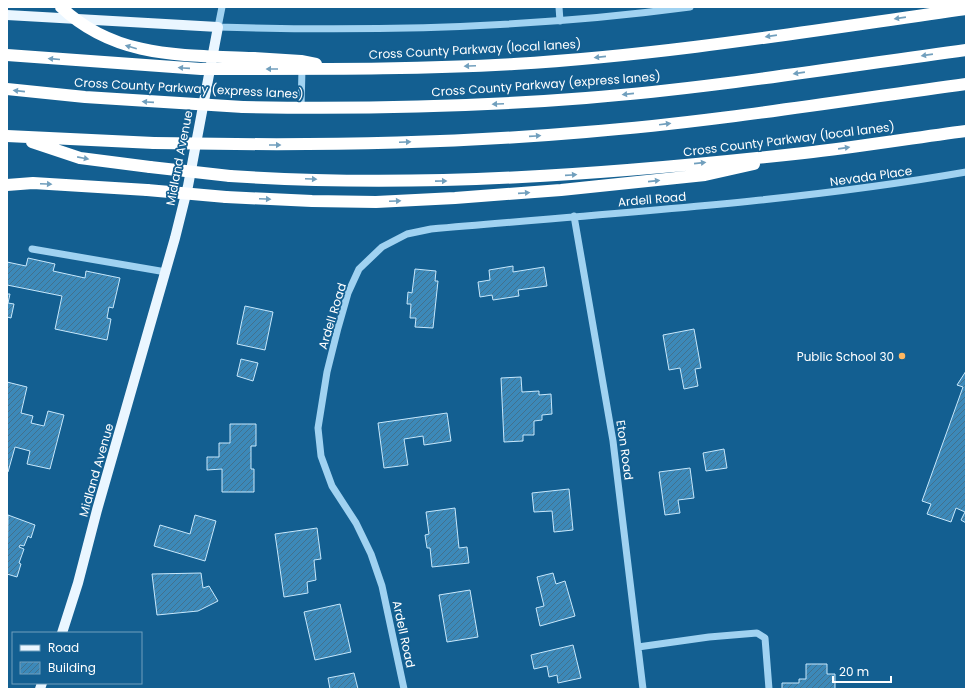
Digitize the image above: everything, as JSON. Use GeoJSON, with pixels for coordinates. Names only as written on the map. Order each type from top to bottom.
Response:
{"type":"FeatureCollection","features":[{"type":"Feature","properties":{"kind":"highway"},"geometry":{"type":"LineString","coordinates":[[61,7],[70,16],[90,29],[119,43],[134,48],[252,64],[301,61],[339,69]]}},
{"type":"Feature","properties":{"kind":"highway","name":"Cross County Parkway (local lanes)"},"geometry":{"type":"LineString","coordinates":[[7,55],[201,69],[252,64],[302,69],[501,64],[586,58],[671,49],[966,9]]}},
{"type":"Feature","properties":{"kind":"highway","name":"Cross County Parkway (express lanes)"},"geometry":{"type":"LineString","coordinates":[[7,90],[100,99],[243,107],[446,107],[588,98],[721,83],[966,50]]}},
{"type":"Feature","properties":{"kind":"highway"},"geometry":{"type":"LineString","coordinates":[[7,136],[154,143],[236,144],[379,143],[501,138],[586,132],[721,117],[966,84]]}},
{"type":"Feature","properties":{"kind":"highway","name":"Cross County Parkway (local lanes)"},"geometry":{"type":"LineString","coordinates":[[20,137],[80,158],[230,176],[361,181],[488,180],[594,173],[805,153],[966,131]]}},
{"type":"Feature","properties":{"kind":"highway"},"geometry":{"type":"LineString","coordinates":[[7,185],[33,183],[147,190],[226,197],[376,202],[561,190],[705,175],[805,153]]}},
{"type":"Feature","properties":{"kind":"main road"},"geometry":{"type":"LineString","coordinates":[[7,15],[218,27]]}},
{"type":"Feature","properties":{"kind":"main road","name":"Midland Avenue"},"geometry":{"type":"LineString","coordinates":[[62,632],[78,582],[166,272],[188,186],[218,27]]}},
{"type":"Feature","properties":{"kind":"street"},"geometry":{"type":"LineString","coordinates":[[222,7],[218,27],[341,30],[403,29],[560,21],[690,7]]}},
{"type":"Feature","properties":{"kind":"street"},"geometry":{"type":"LineString","coordinates":[[559,7],[560,21]]}},
{"type":"Feature","properties":{"kind":"street"},"geometry":{"type":"LineString","coordinates":[[301,108],[302,69]]}},
{"type":"Feature","properties":{"kind":"street","name":"Nevada Place"},"geometry":{"type":"LineString","coordinates":[[778,198],[855,190],[966,172]]}},
{"type":"Feature","properties":{"kind":"street","name":"Ardell Road"},"geometry":{"type":"LineString","coordinates":[[404,689],[382,586],[371,554],[356,523],[332,486],[321,456],[318,428],[327,372],[348,293],[359,269],[382,247],[407,234],[431,228],[778,198]]}},
{"type":"Feature","properties":{"kind":"street","name":"Eton Road"},"geometry":{"type":"LineString","coordinates":[[574,216],[613,441],[643,689]]}},
{"type":"Feature","properties":{"kind":"street"},"geometry":{"type":"LineString","coordinates":[[32,249],[166,272]]}},
{"type":"Feature","properties":{"kind":"street"},"geometry":{"type":"LineString","coordinates":[[638,647],[709,637],[757,633],[765,638],[769,689]]}},
{"type":"Feature","properties":{"kind":"building"},"geometry":{"type":"Polygon","coordinates":[[[28,258],[55,264],[53,271],[85,278],[86,271],[120,278],[113,308],[109,307],[107,318],[111,319],[107,340],[55,329],[62,296],[7,285],[7,262],[26,266],[28,258]]]}},
{"type":"Feature","properties":{"kind":"building"},"geometry":{"type":"Polygon","coordinates":[[[513,266],[513,272],[544,267],[547,286],[518,290],[519,296],[493,300],[492,295],[480,297],[478,282],[490,280],[489,270],[513,266]]]}},
{"type":"Feature","properties":{"kind":"building"},"geometry":{"type":"Polygon","coordinates":[[[415,269],[436,271],[435,281],[438,281],[433,328],[415,327],[416,318],[410,318],[411,304],[407,304],[408,292],[412,293],[415,269]]]}},
{"type":"Feature","properties":{"kind":"building"},"geometry":{"type":"Polygon","coordinates":[[[7,294],[10,294],[8,303],[14,304],[11,318],[7,317],[7,294]]]}},
{"type":"Feature","properties":{"kind":"building"},"geometry":{"type":"Polygon","coordinates":[[[245,306],[273,312],[265,350],[237,344],[245,306]]]}},
{"type":"Feature","properties":{"kind":"building"},"geometry":{"type":"Polygon","coordinates":[[[694,329],[701,368],[695,369],[698,386],[684,389],[680,368],[669,370],[663,335],[694,329]]]}},
{"type":"Feature","properties":{"kind":"building"},"geometry":{"type":"Polygon","coordinates":[[[241,359],[258,363],[253,381],[237,376],[241,359]]]}},
{"type":"Feature","properties":{"kind":"building"},"geometry":{"type":"Polygon","coordinates":[[[966,371],[966,523],[961,520],[965,512],[956,508],[951,522],[927,514],[931,504],[922,501],[963,387],[957,385],[966,371]]]}},
{"type":"Feature","properties":{"kind":"building"},"geometry":{"type":"Polygon","coordinates":[[[521,377],[522,392],[539,391],[539,395],[551,394],[552,414],[542,415],[542,420],[534,421],[534,435],[523,435],[523,441],[504,442],[501,378],[521,377]]]}},
{"type":"Feature","properties":{"kind":"building"},"geometry":{"type":"Polygon","coordinates":[[[7,382],[27,387],[21,413],[33,416],[31,423],[44,426],[48,411],[64,415],[50,469],[27,464],[30,451],[15,447],[7,472],[7,382]]]}},
{"type":"Feature","properties":{"kind":"building"},"geometry":{"type":"Polygon","coordinates":[[[447,413],[451,441],[424,445],[423,436],[404,439],[408,465],[384,468],[378,423],[447,413]]]}},
{"type":"Feature","properties":{"kind":"building"},"geometry":{"type":"Polygon","coordinates":[[[230,424],[256,424],[256,446],[251,446],[251,469],[254,469],[254,492],[222,492],[222,469],[207,470],[207,457],[219,457],[219,443],[230,443],[230,424]]]}},
{"type":"Feature","properties":{"kind":"building"},"geometry":{"type":"Polygon","coordinates":[[[724,449],[727,468],[706,471],[703,453],[724,449]]]}},
{"type":"Feature","properties":{"kind":"building"},"geometry":{"type":"Polygon","coordinates":[[[690,468],[694,498],[678,500],[680,513],[665,515],[659,472],[690,468]]]}},
{"type":"Feature","properties":{"kind":"building"},"geometry":{"type":"Polygon","coordinates":[[[569,489],[573,530],[554,532],[552,511],[534,512],[532,493],[569,489]]]}},
{"type":"Feature","properties":{"kind":"building"},"geometry":{"type":"Polygon","coordinates":[[[455,508],[459,548],[467,547],[469,563],[432,567],[430,548],[427,548],[425,535],[429,534],[426,512],[455,508]]]}},
{"type":"Feature","properties":{"kind":"building"},"geometry":{"type":"Polygon","coordinates":[[[8,515],[35,525],[31,538],[28,536],[24,546],[20,545],[19,547],[24,549],[19,563],[21,564],[17,577],[7,574],[8,515]]]}},
{"type":"Feature","properties":{"kind":"building"},"geometry":{"type":"Polygon","coordinates":[[[195,515],[216,521],[205,561],[154,546],[160,525],[190,534],[195,515]]]}},
{"type":"Feature","properties":{"kind":"building"},"geometry":{"type":"Polygon","coordinates":[[[317,528],[321,559],[314,560],[316,580],[307,582],[308,593],[284,597],[275,534],[317,528]]]}},
{"type":"Feature","properties":{"kind":"building"},"geometry":{"type":"Polygon","coordinates":[[[201,573],[203,588],[209,586],[218,601],[198,611],[157,615],[152,574],[201,573]]]}},
{"type":"Feature","properties":{"kind":"building"},"geometry":{"type":"Polygon","coordinates":[[[553,573],[556,584],[565,581],[575,616],[540,626],[536,608],[544,606],[537,577],[553,573]]]}},
{"type":"Feature","properties":{"kind":"building"},"geometry":{"type":"Polygon","coordinates":[[[470,590],[478,637],[447,642],[439,595],[470,590]]]}},
{"type":"Feature","properties":{"kind":"building"},"geometry":{"type":"Polygon","coordinates":[[[340,604],[351,652],[315,660],[304,612],[340,604]]]}},
{"type":"Feature","properties":{"kind":"building"},"geometry":{"type":"Polygon","coordinates":[[[573,645],[581,678],[558,683],[557,675],[549,677],[547,666],[534,669],[531,655],[573,645]]]}},
{"type":"Feature","properties":{"kind":"building"},"geometry":{"type":"Polygon","coordinates":[[[806,664],[827,664],[827,674],[835,674],[835,689],[782,689],[782,683],[799,683],[799,679],[806,679],[806,664]]]}},
{"type":"Feature","properties":{"kind":"building"},"geometry":{"type":"Polygon","coordinates":[[[354,673],[358,689],[330,689],[328,678],[354,673]]]}},
{"type":"Feature","properties":{"kind":"place","name":"Public School 30"},"geometry":{"type":"Point","coordinates":[902,356]}}]}
